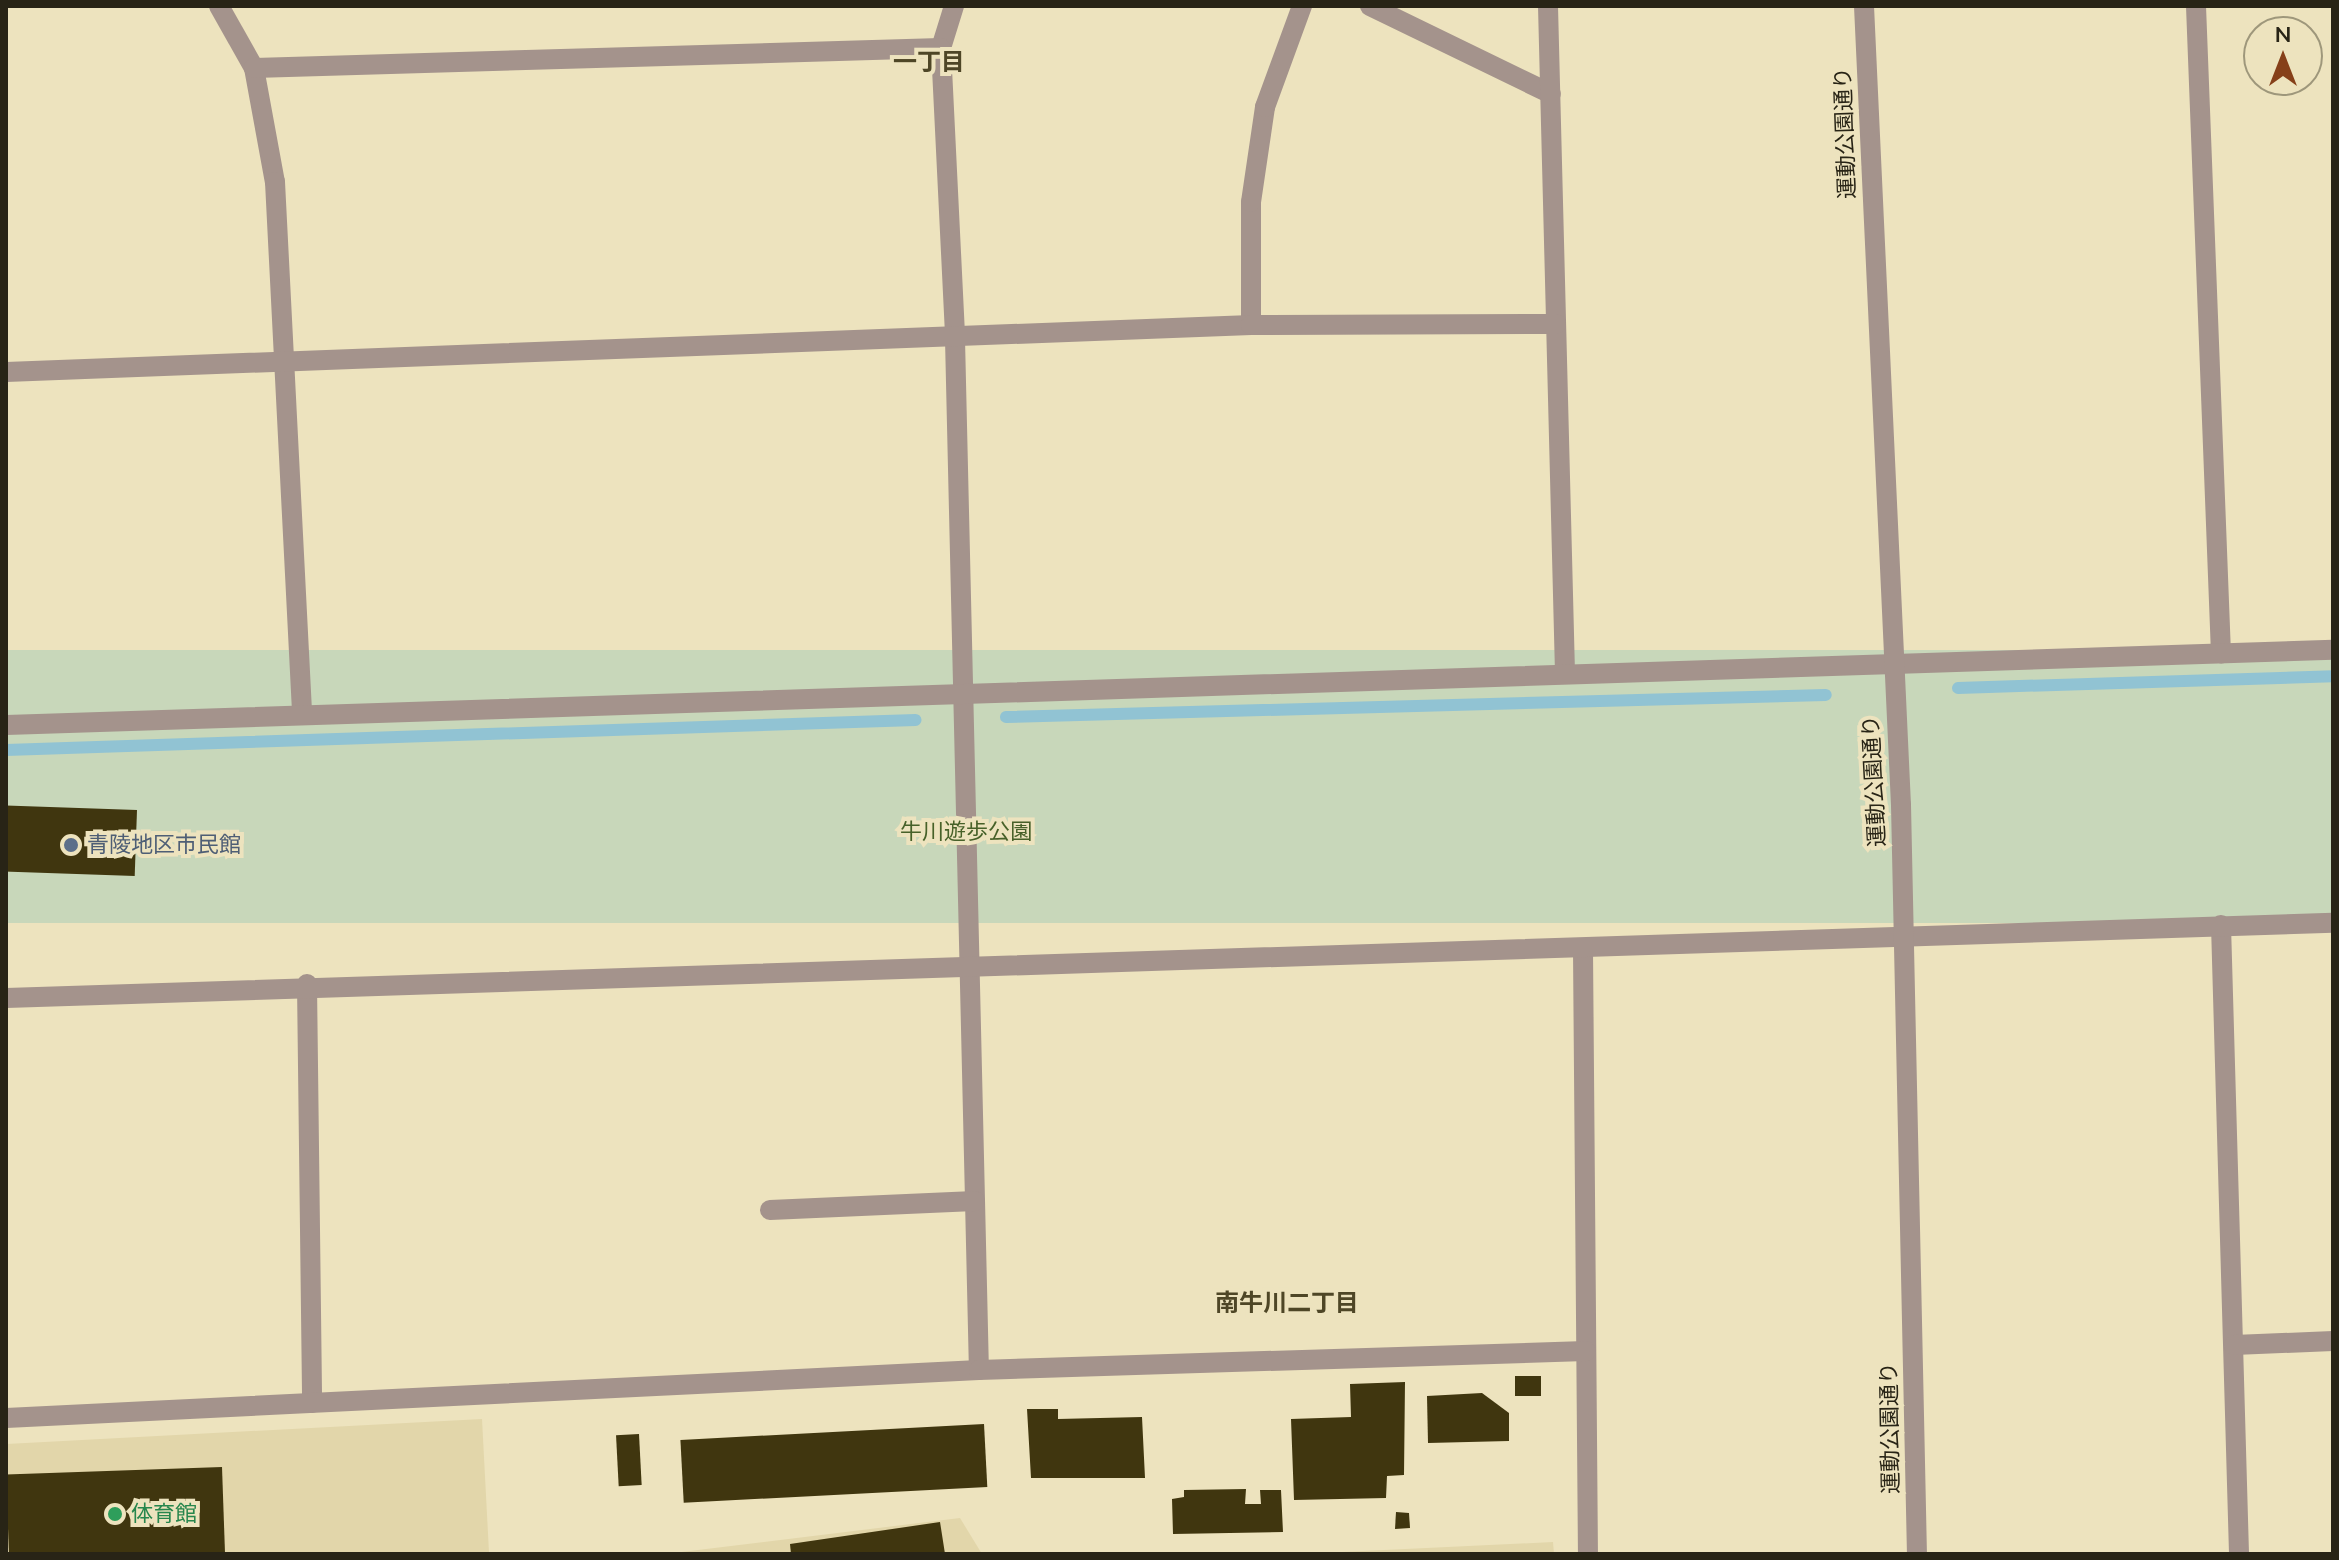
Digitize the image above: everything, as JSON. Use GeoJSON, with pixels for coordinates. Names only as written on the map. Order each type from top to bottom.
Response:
{"type":"FeatureCollection","features":[{"type":"Feature","properties":{"kind":"street"},"geometry":{"type":"LineString","coordinates":[[219,6],[254,68],[275,182],[287,362],[302,712]]}},
{"type":"Feature","properties":{"kind":"street"},"geometry":{"type":"LineString","coordinates":[[954,6],[941,48],[955,339],[979,1370]]}},
{"type":"Feature","properties":{"kind":"street"},"geometry":{"type":"LineString","coordinates":[[1251,325],[1251,202],[1265,107],[1302,6]]}},
{"type":"Feature","properties":{"kind":"street"},"geometry":{"type":"LineString","coordinates":[[1370,6],[1551,94]]}},
{"type":"Feature","properties":{"kind":"street"},"geometry":{"type":"LineString","coordinates":[[1548,6],[1565,673]]}},
{"type":"Feature","properties":{"kind":"street","name":"運動公園通り"},"geometry":{"type":"LineString","coordinates":[[1864,6],[1903,939],[1917,1554]]}},
{"type":"Feature","properties":{"kind":"street"},"geometry":{"type":"LineString","coordinates":[[2196,6],[2221,654]]}},
{"type":"Feature","properties":{"kind":"street"},"geometry":{"type":"LineString","coordinates":[[254,68],[941,48]]}},
{"type":"Feature","properties":{"kind":"street"},"geometry":{"type":"LineString","coordinates":[[6,372],[955,339],[1251,325],[1556,324]]}},
{"type":"Feature","properties":{"kind":"street"},"geometry":{"type":"LineString","coordinates":[[6,725],[302,712],[1565,673],[1891,666],[2333,650]]}},
{"type":"Feature","properties":{"kind":"street"},"geometry":{"type":"LineString","coordinates":[[6,998],[307,984],[969,970],[2333,923]]}},
{"type":"Feature","properties":{"kind":"street"},"geometry":{"type":"LineString","coordinates":[[2221,925],[2239,1554]]}},
{"type":"Feature","properties":{"kind":"street"},"geometry":{"type":"LineString","coordinates":[[1583,950],[1588,1554]]}},
{"type":"Feature","properties":{"kind":"street"},"geometry":{"type":"LineString","coordinates":[[307,984],[312,1403]]}},
{"type":"Feature","properties":{"kind":"street"},"geometry":{"type":"LineString","coordinates":[[770,1210],[975,1201]]}},
{"type":"Feature","properties":{"kind":"street"},"geometry":{"type":"LineString","coordinates":[[2234,1345],[2333,1341]]}},
{"type":"Feature","properties":{"kind":"street"},"geometry":{"type":"LineString","coordinates":[[6,1418],[979,1370],[1586,1351]]}},
{"type":"Feature","properties":{"kind":"shaded area"},"geometry":{"type":"Polygon","coordinates":[[[482,1419],[489,1554],[12,1554],[7,1444],[482,1419]]]}},
{"type":"Feature","properties":{"kind":"shaded area"},"geometry":{"type":"Polygon","coordinates":[[[960,1518],[982,1554],[665,1554],[960,1518]]]}},
{"type":"Feature","properties":{"kind":"shaded area"},"geometry":{"type":"Polygon","coordinates":[[[1553,1542],[1554,1554],[1300,1554],[1553,1542]]]}},
{"type":"Feature","properties":{"kind":"green space","name":"牛川遊歩公園"},"geometry":{"type":"Polygon","coordinates":[[[6,650],[2333,650],[2333,923],[6,923],[6,650]]]}},
{"type":"Feature","properties":{"kind":"building","name":"青陵地区市民館"},"geometry":{"type":"Polygon","coordinates":[[[6,805],[137,810],[135,876],[6,871],[6,805]]]}},
{"type":"Feature","properties":{"kind":"building"},"geometry":{"type":"Polygon","coordinates":[[[1515,1376],[1541,1376],[1541,1396],[1515,1396],[1515,1376]]]}},
{"type":"Feature","properties":{"kind":"building"},"geometry":{"type":"Polygon","coordinates":[[[1405,1382],[1404,1475],[1387,1476],[1386,1498],[1294,1500],[1291,1419],[1351,1417],[1350,1384],[1405,1382]]]}},
{"type":"Feature","properties":{"kind":"building"},"geometry":{"type":"Polygon","coordinates":[[[1482,1393],[1509,1413],[1509,1441],[1428,1443],[1427,1396],[1482,1393]]]}},
{"type":"Feature","properties":{"kind":"building"},"geometry":{"type":"Polygon","coordinates":[[[1027,1409],[1058,1409],[1058,1419],[1142,1417],[1145,1478],[1031,1478],[1027,1409]]]}},
{"type":"Feature","properties":{"kind":"building"},"geometry":{"type":"Polygon","coordinates":[[[984,1424],[987,1487],[684,1503],[680,1440],[984,1424]]]}},
{"type":"Feature","properties":{"kind":"building"},"geometry":{"type":"Polygon","coordinates":[[[639,1434],[642,1485],[619,1486],[616,1435],[639,1434]]]}},
{"type":"Feature","properties":{"kind":"building","name":"体育館"},"geometry":{"type":"Polygon","coordinates":[[[222,1467],[225,1554],[9,1554],[6,1475],[222,1467]]]}},
{"type":"Feature","properties":{"kind":"building"},"geometry":{"type":"Polygon","coordinates":[[[1246,1489],[1245,1504],[1261,1504],[1260,1490],[1281,1490],[1283,1532],[1173,1534],[1172,1499],[1184,1497],[1184,1490],[1246,1489]]]}},
{"type":"Feature","properties":{"kind":"building"},"geometry":{"type":"Polygon","coordinates":[[[1396,1512],[1409,1513],[1410,1528],[1395,1529],[1396,1512]]]}},
{"type":"Feature","properties":{"kind":"building"},"geometry":{"type":"Polygon","coordinates":[[[940,1522],[945,1554],[791,1554],[790,1544],[940,1522]]]}},
{"type":"Feature","properties":{"kind":"waterway"},"geometry":{"type":"LineString","coordinates":[[1958,688],[2333,676]]}},
{"type":"Feature","properties":{"kind":"waterway"},"geometry":{"type":"LineString","coordinates":[[1006,717],[1826,695]]}},
{"type":"Feature","properties":{"kind":"waterway"},"geometry":{"type":"LineString","coordinates":[[6,750],[916,720]]}},
{"type":"Feature","properties":{"kind":"place","name":"青陵地区市民館"},"geometry":{"type":"Point","coordinates":[71,845]}},
{"type":"Feature","properties":{"kind":"place","name":"体育館"},"geometry":{"type":"Point","coordinates":[115,1514]}},
{"type":"Feature","properties":{"kind":"district","name":"一丁目"},"geometry":{"type":"Point","coordinates":[929,62]}},
{"type":"Feature","properties":{"kind":"district","name":"南牛川二丁目"},"geometry":{"type":"Point","coordinates":[1287,1303]}}]}
